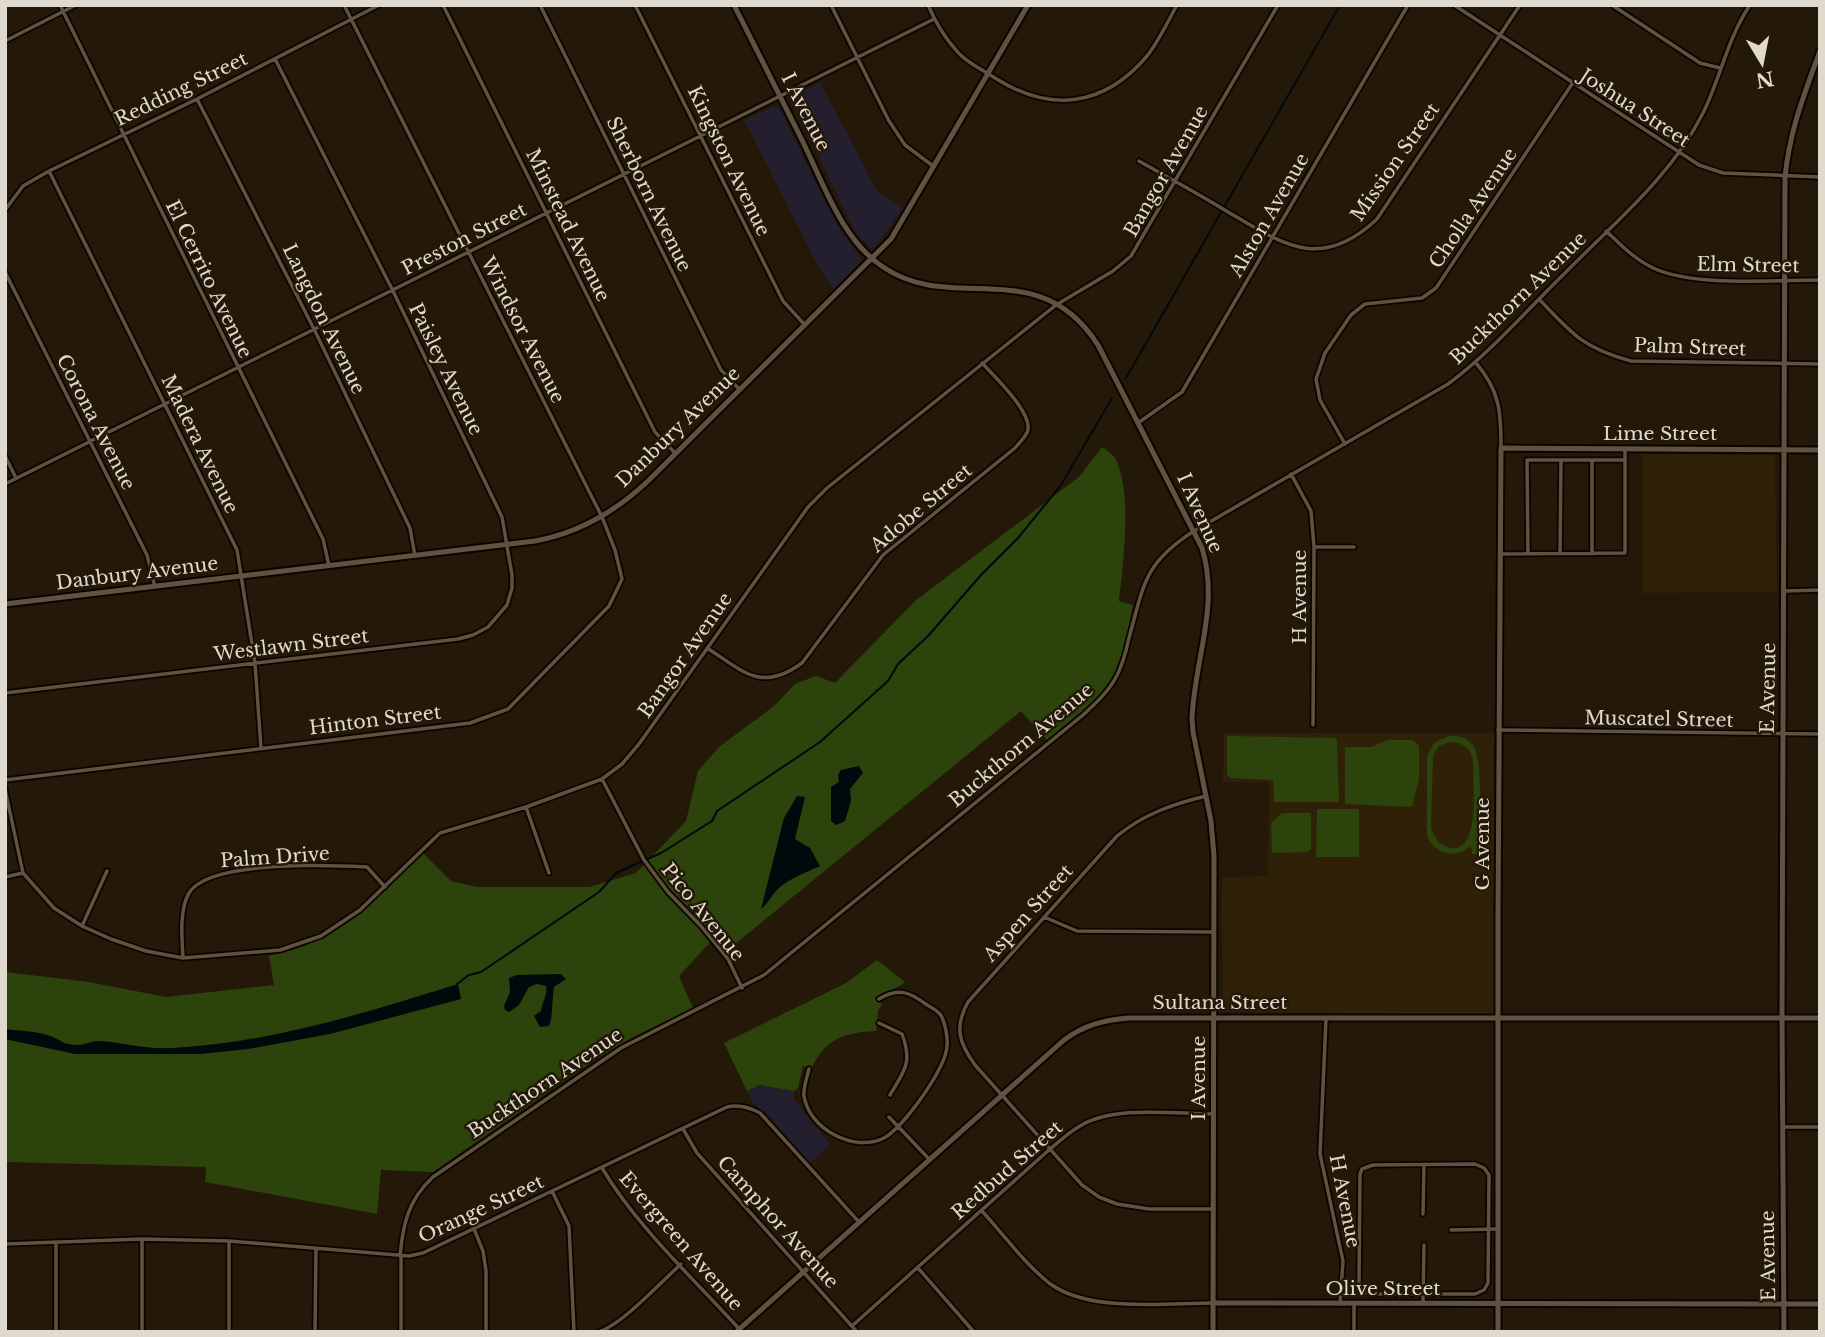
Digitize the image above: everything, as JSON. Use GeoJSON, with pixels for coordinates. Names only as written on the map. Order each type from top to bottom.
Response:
{"type":"FeatureCollection","features":[{"type":"Feature","properties":{"kind":"street","name":"El Cerrito Avenue"},"geometry":{"type":"LineString","coordinates":[[60,5],[121,134],[324,538],[330,566]]}},
{"type":"Feature","properties":{"kind":"street"},"geometry":{"type":"LineString","coordinates":[[5,41],[76,5]]}},
{"type":"Feature","properties":{"kind":"street","name":"Windsor Avenue"},"geometry":{"type":"LineString","coordinates":[[344,5],[602,517]]}},
{"type":"Feature","properties":{"kind":"street","name":"Redding Street"},"geometry":{"type":"LineString","coordinates":[[5,210],[23,186],[49,171],[197,99],[379,5]]}},
{"type":"Feature","properties":{"kind":"street","name":"Minstead Avenue"},"geometry":{"type":"LineString","coordinates":[[443,5],[656,432],[675,453]]}},
{"type":"Feature","properties":{"kind":"street","name":"Sherborn Avenue"},"geometry":{"type":"LineString","coordinates":[[540,5],[721,370],[740,390]]}},
{"type":"Feature","properties":{"kind":"street","name":"Kingston Avenue"},"geometry":{"type":"LineString","coordinates":[[635,5],[783,301],[804,325]]}},
{"type":"Feature","properties":{"kind":"street","name":"I Avenue"},"geometry":{"type":"LineString","coordinates":[[734,5],[856,243],[894,274],[917,282],[943,287],[1010,289],[1032,293],[1074,318],[1092,336],[1194,531],[1205,558],[1209,585],[1207,621],[1192,719],[1214,856],[1213,1332]]}},
{"type":"Feature","properties":{"kind":"street"},"geometry":{"type":"LineString","coordinates":[[831,5],[889,121],[905,145],[934,167]]}},
{"type":"Feature","properties":{"kind":"street"},"geometry":{"type":"LineString","coordinates":[[928,5],[934,19],[957,52],[1029,96],[1051,101],[1072,101],[1099,92],[1125,76],[1148,55],[1177,5]]}},
{"type":"Feature","properties":{"kind":"street","name":"Danbury Avenue"},"geometry":{"type":"LineString","coordinates":[[5,604],[508,544],[561,535],[602,517],[639,490],[891,239],[1028,5]]}},
{"type":"Feature","properties":{"kind":"street","name":"Bangor Avenue"},"geometry":{"type":"LineString","coordinates":[[5,789],[23,873],[54,908],[82,926],[146,951],[183,958],[280,950],[321,936],[360,909],[440,833],[526,807],[602,779],[622,764],[639,744],[808,507],[827,488],[1056,305],[1113,271],[1131,256],[1278,5]]}},
{"type":"Feature","properties":{"kind":"street","name":"Alston Avenue"},"geometry":{"type":"LineString","coordinates":[[1138,423],[1182,392],[1408,5]]}},
{"type":"Feature","properties":{"kind":"street","name":"Joshua Street"},"geometry":{"type":"LineString","coordinates":[[1454,5],[1699,165],[1723,173],[1820,177]]}},
{"type":"Feature","properties":{"kind":"street","name":"Mission Street"},"geometry":{"type":"LineString","coordinates":[[1139,161],[1272,238],[1299,248],[1322,249],[1342,244],[1360,235],[1377,219],[1520,5]]}},
{"type":"Feature","properties":{"kind":"street"},"geometry":{"type":"LineString","coordinates":[[1612,5],[1700,63],[1720,68]]}},
{"type":"Feature","properties":{"kind":"street","name":"Buckthorn Avenue"},"geometry":{"type":"LineString","coordinates":[[401,1332],[400,1256],[406,1213],[414,1198],[433,1177],[621,1048],[764,975],[1083,715],[1101,698],[1121,667],[1141,593],[1151,570],[1166,551],[1194,531],[1290,474],[1448,384],[1476,363],[1606,231],[1647,194],[1678,153],[1703,113],[1736,26],[1750,5]]}},
{"type":"Feature","properties":{"kind":"street","name":"Preston Street"},"geometry":{"type":"LineString","coordinates":[[5,484],[934,19]]}},
{"type":"Feature","properties":{"kind":"street","name":"E Avenue"},"geometry":{"type":"LineString","coordinates":[[1784,1332],[1782,1018],[1785,177],[1788,142],[1800,102],[1817,66],[1820,51]]}},
{"type":"Feature","properties":{"kind":"street","name":"Paisley Avenue"},"geometry":{"type":"LineString","coordinates":[[275,59],[393,291],[502,517],[508,544]]}},
{"type":"Feature","properties":{"kind":"street","name":"Cholla Avenue"},"geometry":{"type":"LineString","coordinates":[[1345,444],[1320,400],[1316,379],[1325,353],[1351,314],[1365,304],[1422,298],[1436,288],[1572,84]]}},
{"type":"Feature","properties":{"kind":"street","name":"Langdon Avenue"},"geometry":{"type":"LineString","coordinates":[[197,99],[315,331],[410,528],[415,556]]}},
{"type":"Feature","properties":{"kind":"street","name":"Madera Avenue"},"geometry":{"type":"LineString","coordinates":[[49,171],[237,550],[254,663],[261,748]]}},
{"type":"Feature","properties":{"kind":"street","name":"Elm Street"},"geometry":{"type":"LineString","coordinates":[[1606,231],[1631,255],[1654,268],[1675,275],[1696,279],[1820,280]]}},
{"type":"Feature","properties":{"kind":"street","name":"Corona Avenue"},"geometry":{"type":"LineString","coordinates":[[5,272],[147,555],[155,587]]}},
{"type":"Feature","properties":{"kind":"street","name":"Palm Street"},"geometry":{"type":"LineString","coordinates":[[1539,299],[1569,331],[1588,346],[1607,355],[1631,361],[1820,364]]}},
{"type":"Feature","properties":{"kind":"street","name":"Adobe Street"},"geometry":{"type":"LineString","coordinates":[[707,648],[745,672],[767,678],[786,675],[802,663],[883,555],[1016,448],[1025,437],[1029,426],[1024,412],[982,363]]}},
{"type":"Feature","properties":{"kind":"street","name":"G Avenue"},"geometry":{"type":"LineString","coordinates":[[1476,363],[1489,378],[1501,416],[1498,1332]]}},
{"type":"Feature","properties":{"kind":"street","name":"Lime Street"},"geometry":{"type":"LineString","coordinates":[[1501,448],[1820,450]]}},
{"type":"Feature","properties":{"kind":"street"},"geometry":{"type":"LineString","coordinates":[[1500,554],[1625,554],[1625,449]]}},
{"type":"Feature","properties":{"kind":"street"},"geometry":{"type":"LineString","coordinates":[[5,456],[16,478]]}},
{"type":"Feature","properties":{"kind":"street"},"geometry":{"type":"LineString","coordinates":[[1528,554],[1527,460],[1625,460]]}},
{"type":"Feature","properties":{"kind":"street"},"geometry":{"type":"LineString","coordinates":[[1560,460],[1560,554]]}},
{"type":"Feature","properties":{"kind":"street"},"geometry":{"type":"LineString","coordinates":[[1592,460],[1592,554]]}},
{"type":"Feature","properties":{"kind":"street","name":"H Avenue"},"geometry":{"type":"LineString","coordinates":[[1290,474],[1311,511],[1314,547],[1313,725]]}},
{"type":"Feature","properties":{"kind":"street","name":"Hinton Street"},"geometry":{"type":"LineString","coordinates":[[5,780],[470,723],[508,709],[609,606],[622,579],[615,550],[602,517]]}},
{"type":"Feature","properties":{"kind":"street","name":"Westlawn Street"},"geometry":{"type":"LineString","coordinates":[[5,694],[458,639],[481,631],[503,611],[512,588],[508,544]]}},
{"type":"Feature","properties":{"kind":"street"},"geometry":{"type":"LineString","coordinates":[[1314,547],[1354,547]]}},
{"type":"Feature","properties":{"kind":"street"},"geometry":{"type":"LineString","coordinates":[[1785,591],[1820,590]]}},
{"type":"Feature","properties":{"kind":"street","name":"Muscatel Street"},"geometry":{"type":"LineString","coordinates":[[1499,730],[1820,734]]}},
{"type":"Feature","properties":{"kind":"street","name":"Pico Avenue"},"geometry":{"type":"LineString","coordinates":[[602,779],[644,860],[668,892],[728,959],[742,988]]}},
{"type":"Feature","properties":{"kind":"street","name":"Aspen Street"},"geometry":{"type":"LineString","coordinates":[[1206,796],[1174,804],[1133,823],[1099,854],[968,1002],[960,1016],[960,1032],[963,1049],[1082,1185],[1117,1204],[1149,1209],[1213,1209]]}},
{"type":"Feature","properties":{"kind":"street"},"geometry":{"type":"LineString","coordinates":[[526,807],[549,873]]}},
{"type":"Feature","properties":{"kind":"street","name":"Palm Drive"},"geometry":{"type":"LineString","coordinates":[[183,958],[181,924],[189,893],[206,877],[237,870],[367,867],[385,887]]}},
{"type":"Feature","properties":{"kind":"street"},"geometry":{"type":"LineString","coordinates":[[82,926],[107,871]]}},
{"type":"Feature","properties":{"kind":"street"},"geometry":{"type":"LineString","coordinates":[[5,877],[23,873]]}},
{"type":"Feature","properties":{"kind":"street"},"geometry":{"type":"LineString","coordinates":[[1044,917],[1077,931],[1213,932]]}},
{"type":"Feature","properties":{"kind":"street"},"geometry":{"type":"LineString","coordinates":[[809,1069],[804,1094],[810,1112],[821,1126],[845,1140],[867,1142],[884,1137],[911,1112],[946,1056],[948,1043],[940,1015],[914,995],[903,991],[891,992],[879,999]]}},
{"type":"Feature","properties":{"kind":"street","name":"Sultana Street"},"geometry":{"type":"LineString","coordinates":[[739,1331],[1063,1040],[1083,1027],[1107,1020],[1820,1018]]}},
{"type":"Feature","properties":{"kind":"street","name":"H Avenue"},"geometry":{"type":"LineString","coordinates":[[1325,1019],[1320,1154],[1343,1261],[1340,1304]]}},
{"type":"Feature","properties":{"kind":"street"},"geometry":{"type":"LineString","coordinates":[[879,1023],[902,1034],[908,1049],[905,1069],[890,1095]]}},
{"type":"Feature","properties":{"kind":"street","name":"Orange Street"},"geometry":{"type":"LineString","coordinates":[[5,1244],[142,1239],[229,1241],[400,1256],[424,1253],[727,1107],[751,1108],[760,1114],[859,1222]]}},
{"type":"Feature","properties":{"kind":"street","name":"Redbud Street"},"geometry":{"type":"LineString","coordinates":[[852,1326],[1080,1125],[1104,1116],[1126,1113],[1214,1114]]}},
{"type":"Feature","properties":{"kind":"street"},"geometry":{"type":"LineString","coordinates":[[889,1117],[930,1160]]}},
{"type":"Feature","properties":{"kind":"street"},"geometry":{"type":"LineString","coordinates":[[1783,1127],[1820,1126]]}},
{"type":"Feature","properties":{"kind":"street","name":"Camphor Avenue"},"geometry":{"type":"LineString","coordinates":[[683,1129],[697,1153],[857,1332]]}},
{"type":"Feature","properties":{"kind":"street"},"geometry":{"type":"LineString","coordinates":[[1475,1164],[1484,1168],[1489,1175],[1488,1283],[1484,1290],[1475,1294],[1370,1294],[1361,1287],[1359,1269],[1362,1169],[1373,1165],[1424,1165],[1475,1164]]}},
{"type":"Feature","properties":{"kind":"street"},"geometry":{"type":"LineString","coordinates":[[1423,1214],[1424,1165]]}},
{"type":"Feature","properties":{"kind":"street","name":"Evergreen Avenue"},"geometry":{"type":"LineString","coordinates":[[601,1168],[613,1187],[739,1331]]}},
{"type":"Feature","properties":{"kind":"street"},"geometry":{"type":"LineString","coordinates":[[552,1191],[569,1226],[574,1332]]}},
{"type":"Feature","properties":{"kind":"street","name":"Olive Street"},"geometry":{"type":"LineString","coordinates":[[982,1211],[1049,1282],[1080,1299],[1102,1303],[1820,1304]]}},
{"type":"Feature","properties":{"kind":"street"},"geometry":{"type":"LineString","coordinates":[[474,1229],[483,1251],[486,1270],[486,1332]]}},
{"type":"Feature","properties":{"kind":"street"},"geometry":{"type":"LineString","coordinates":[[1451,1230],[1498,1229]]}},
{"type":"Feature","properties":{"kind":"street"},"geometry":{"type":"LineString","coordinates":[[142,1239],[142,1332]]}},
{"type":"Feature","properties":{"kind":"street"},"geometry":{"type":"LineString","coordinates":[[229,1241],[229,1332]]}},
{"type":"Feature","properties":{"kind":"street"},"geometry":{"type":"LineString","coordinates":[[56,1242],[56,1332]]}},
{"type":"Feature","properties":{"kind":"street"},"geometry":{"type":"LineString","coordinates":[[1423,1304],[1424,1245]]}},
{"type":"Feature","properties":{"kind":"street"},"geometry":{"type":"LineString","coordinates":[[315,1332],[316,1248]]}},
{"type":"Feature","properties":{"kind":"street"},"geometry":{"type":"LineString","coordinates":[[597,1332],[604,1330],[625,1314],[681,1264]]}},
{"type":"Feature","properties":{"kind":"street"},"geometry":{"type":"LineString","coordinates":[[918,1268],[974,1332]]}},
{"type":"Feature","properties":{"kind":"street"},"geometry":{"type":"LineString","coordinates":[[1354,1304],[1354,1332]]}},
{"type":"Feature","properties":{"kind":"shaded area"},"geometry":{"type":"Polygon","coordinates":[[[820,82],[877,191],[903,208],[875,247],[870,248],[856,233],[790,98],[820,82]]]}},
{"type":"Feature","properties":{"kind":"shaded area"},"geometry":{"type":"Polygon","coordinates":[[[774,106],[779,108],[836,223],[862,260],[834,290],[818,266],[744,120],[774,106]]]}},
{"type":"Feature","properties":{"kind":"shaded area"},"geometry":{"type":"Polygon","coordinates":[[[1642,454],[1775,455],[1777,592],[1642,593],[1642,454]]]}},
{"type":"Feature","properties":{"kind":"shaded area"},"geometry":{"type":"Polygon","coordinates":[[[1224,733],[1494,733],[1494,1015],[1223,1012],[1222,877],[1268,876],[1269,782],[1223,782],[1224,733]]]}},
{"type":"Feature","properties":{"kind":"shaded area"},"geometry":{"type":"Polygon","coordinates":[[[859,766],[863,773],[850,789],[851,801],[845,821],[836,825],[831,821],[831,787],[839,782],[838,775],[841,770],[859,766]]]}},
{"type":"Feature","properties":{"kind":"shaded area"},"geometry":{"type":"Polygon","coordinates":[[[797,796],[805,797],[795,839],[810,848],[820,866],[785,883],[761,909],[784,818],[797,796]]]}},
{"type":"Feature","properties":{"kind":"shaded area"},"geometry":{"type":"Polygon","coordinates":[[[561,974],[566,979],[554,987],[549,1026],[540,1027],[534,1016],[541,1011],[546,986],[537,984],[529,987],[519,1005],[509,1012],[505,1010],[510,992],[509,978],[517,975],[561,974]]]}},
{"type":"Feature","properties":{"kind":"shaded area"},"geometry":{"type":"Polygon","coordinates":[[[458,984],[461,999],[330,1034],[248,1049],[201,1054],[75,1054],[5,1039],[5,1029],[41,1034],[77,1045],[98,1041],[163,1048],[209,1045],[317,1025],[458,984]]]}},
{"type":"Feature","properties":{"kind":"shaded area"},"geometry":{"type":"Polygon","coordinates":[[[759,1085],[794,1091],[794,1099],[830,1145],[810,1163],[771,1118],[753,1103],[747,1091],[759,1085]]]}},
{"type":"Feature","properties":{"kind":"green space"},"geometry":{"type":"Polygon","coordinates":[[[1102,447],[1115,457],[1122,476],[1125,530],[1119,601],[1133,605],[1117,670],[1096,700],[1047,740],[1021,711],[729,949],[715,937],[679,976],[693,1008],[631,1038],[590,1063],[433,1172],[381,1170],[377,1214],[205,1182],[206,1167],[5,1162],[5,972],[89,982],[166,997],[274,985],[269,956],[301,947],[336,930],[367,907],[423,853],[451,881],[477,887],[589,887],[636,873],[686,821],[698,771],[719,747],[774,706],[795,684],[816,676],[835,683],[915,601],[1079,477],[1102,447]]]}},
{"type":"Feature","properties":{"kind":"green space"},"geometry":{"type":"Polygon","coordinates":[[[1227,736],[1335,738],[1339,802],[1274,802],[1273,780],[1230,778],[1227,774],[1227,736]]]}},
{"type":"Feature","properties":{"kind":"green space"},"geometry":{"type":"Polygon","coordinates":[[[1448,736],[1458,736],[1473,745],[1479,765],[1478,854],[1472,854],[1471,846],[1453,854],[1441,851],[1427,837],[1427,755],[1434,743],[1448,736]],[[1450,742],[1439,746],[1433,756],[1431,829],[1439,843],[1453,848],[1463,845],[1469,835],[1474,787],[1471,754],[1459,743],[1450,742]]]}},
{"type":"Feature","properties":{"kind":"green space"},"geometry":{"type":"Polygon","coordinates":[[[1387,740],[1413,740],[1419,746],[1419,779],[1412,807],[1345,804],[1345,747],[1372,747],[1387,740]]]}},
{"type":"Feature","properties":{"kind":"green space"},"geometry":{"type":"Polygon","coordinates":[[[1317,809],[1359,809],[1359,857],[1316,857],[1317,809]]]}},
{"type":"Feature","properties":{"kind":"green space"},"geometry":{"type":"Polygon","coordinates":[[[1282,813],[1311,813],[1311,849],[1307,852],[1272,853],[1271,823],[1282,813]]]}},
{"type":"Feature","properties":{"kind":"green space"},"geometry":{"type":"Polygon","coordinates":[[[877,960],[905,982],[876,1000],[882,1004],[878,1011],[876,1031],[855,1033],[830,1044],[812,1068],[803,1066],[798,1088],[794,1091],[759,1085],[747,1091],[724,1043],[846,983],[877,960]]]}},
{"type":"Feature","properties":{"kind":"waterway"},"geometry":{"type":"LineString","coordinates":[[1126,378],[1340,5]]}},
{"type":"Feature","properties":{"kind":"waterway"},"geometry":{"type":"LineString","coordinates":[[457,984],[469,975],[481,972],[599,892],[616,873],[661,853],[712,821],[717,811],[820,742],[888,681],[898,664],[928,636],[981,575],[1018,538],[1061,485],[1112,398]]}}]}
